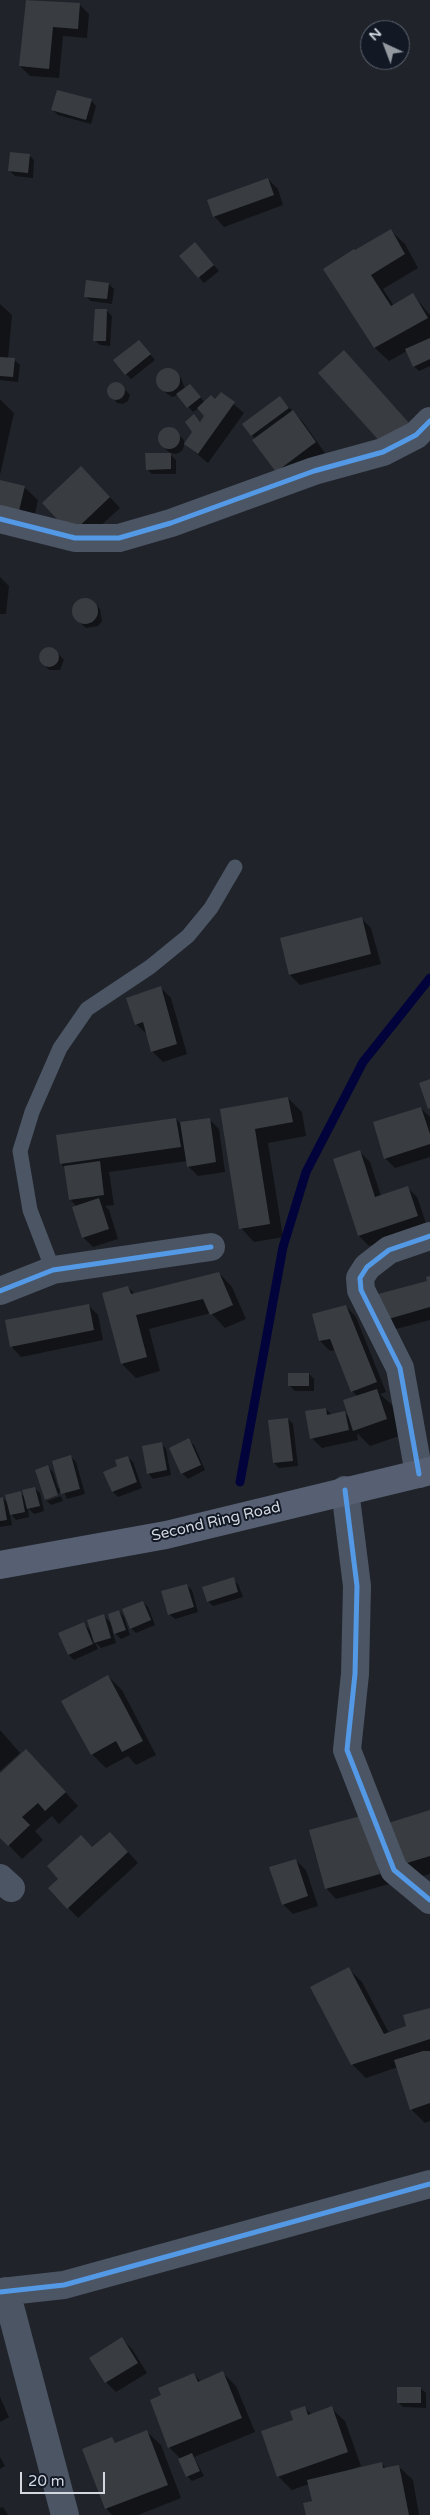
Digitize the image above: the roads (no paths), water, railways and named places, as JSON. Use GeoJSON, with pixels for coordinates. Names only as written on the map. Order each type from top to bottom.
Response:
{"type":"FeatureCollection","features":[{"type":"Feature","properties":{"kind":"main road","name":"Second Ring Road"},"geometry":{"type":"LineString","coordinates":[[0,1565],[166,1535],[424,1472]]}},
{"type":"Feature","properties":{"kind":"street"},"geometry":{"type":"LineString","coordinates":[[0,519],[75,538],[119,538],[171,523],[314,470],[383,452],[416,435],[430,421]]}},
{"type":"Feature","properties":{"kind":"street"},"geometry":{"type":"LineString","coordinates":[[424,1472],[400,1368],[361,1290],[360,1278],[367,1267],[389,1250],[430,1236]]}},
{"type":"Feature","properties":{"kind":"street"},"geometry":{"type":"LineString","coordinates":[[0,1291],[53,1270],[211,1247]]}},
{"type":"Feature","properties":{"kind":"street"},"geometry":{"type":"LineString","coordinates":[[345,1490],[357,1586],[355,1674],[347,1750],[394,1870],[430,1900]]}},
{"type":"Feature","properties":{"kind":"street"},"geometry":{"type":"LineString","coordinates":[[65,2515],[3,2292],[64,2285],[84,2280],[430,2184]]}},
{"type":"Feature","properties":{"kind":"lane"},"geometry":{"type":"LineString","coordinates":[[53,1270],[30,1210],[20,1151],[32,1112],[60,1048],[87,1009],[150,967],[188,936],[211,908],[235,867]]}},
{"type":"Feature","properties":{"kind":"waterway"},"geometry":{"type":"LineString","coordinates":[[240,1482],[283,1247],[306,1172],[363,1062],[430,978]]}}]}
